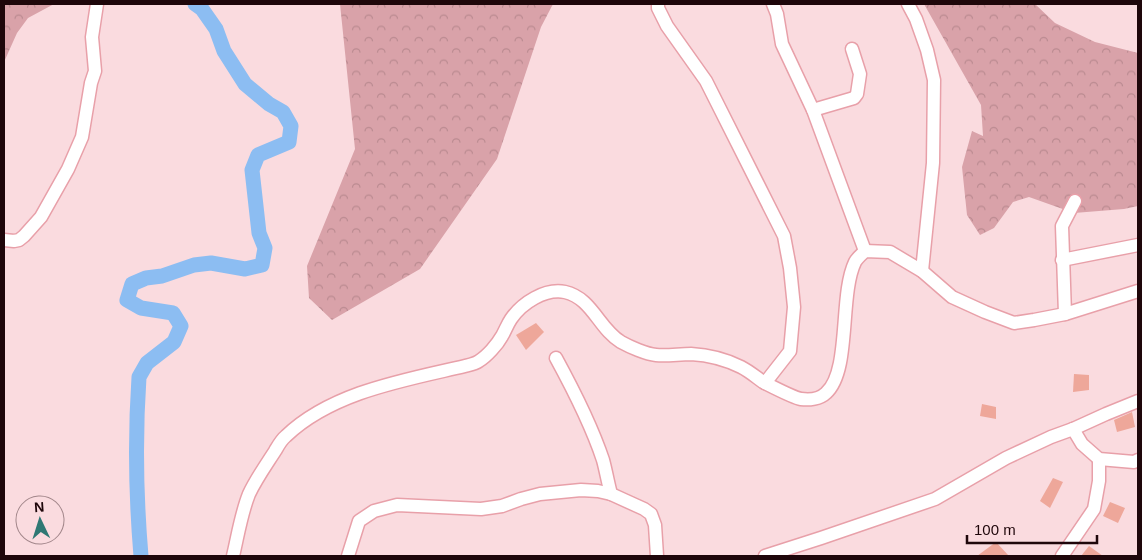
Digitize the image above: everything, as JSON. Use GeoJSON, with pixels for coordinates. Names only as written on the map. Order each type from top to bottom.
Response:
{"type":"FeatureCollection","features":[{"type":"Feature","properties":{"kind":"street"},"geometry":{"type":"LineString","coordinates":[[4,240],[19,240],[41,217],[68,170],[82,137],[91,83],[96,71],[92,37],[97,4]]}},
{"type":"Feature","properties":{"kind":"street"},"geometry":{"type":"LineString","coordinates":[[658,4],[658,8],[667,26],[706,80],[784,236],[794,307],[790,351],[765,383]]}},
{"type":"Feature","properties":{"kind":"street"},"geometry":{"type":"LineString","coordinates":[[773,4],[777,14],[782,44],[813,110],[865,250]]}},
{"type":"Feature","properties":{"kind":"street"},"geometry":{"type":"LineString","coordinates":[[908,4],[916,19],[927,50],[934,80],[933,163],[922,271]]}},
{"type":"Feature","properties":{"kind":"street"},"geometry":{"type":"LineString","coordinates":[[813,110],[854,98],[857,94],[860,74],[852,49]]}},
{"type":"Feature","properties":{"kind":"street"},"geometry":{"type":"LineString","coordinates":[[1065,314],[1062,226],[1075,201]]}},
{"type":"Feature","properties":{"kind":"street"},"geometry":{"type":"LineString","coordinates":[[1062,260],[1138,245]]}},
{"type":"Feature","properties":{"kind":"street"},"geometry":{"type":"LineString","coordinates":[[233,556],[241,520],[250,493],[263,468],[284,437],[305,420],[328,406],[381,386],[478,362],[502,338],[511,319],[525,304],[551,291],[566,292],[585,302],[608,330],[619,340],[632,347],[655,355],[690,354],[711,356],[742,367],[765,383],[800,399],[813,399],[825,394],[833,384],[840,364],[845,307],[851,274],[856,260],[865,250]]}},
{"type":"Feature","properties":{"kind":"street"},"geometry":{"type":"LineString","coordinates":[[865,250],[890,252],[922,271],[952,297],[1014,323],[1065,314],[1138,291]]}},
{"type":"Feature","properties":{"kind":"street"},"geometry":{"type":"LineString","coordinates":[[556,358],[577,396],[594,436],[611,494]]}},
{"type":"Feature","properties":{"kind":"street"},"geometry":{"type":"LineString","coordinates":[[765,556],[935,499],[1006,458],[1138,401]]}},
{"type":"Feature","properties":{"kind":"street"},"geometry":{"type":"LineString","coordinates":[[1073,429],[1082,444],[1100,459],[1134,462],[1138,460]]}},
{"type":"Feature","properties":{"kind":"street"},"geometry":{"type":"LineString","coordinates":[[1062,556],[1094,510],[1099,481],[1100,459]]}},
{"type":"Feature","properties":{"kind":"street"},"geometry":{"type":"LineString","coordinates":[[348,556],[359,521],[374,511],[397,505],[481,509],[502,506],[540,494],[581,490],[598,490],[611,494],[644,509],[650,514],[655,524],[657,556]]}},
{"type":"Feature","properties":{"kind":"green space"},"geometry":{"type":"Polygon","coordinates":[[[4,4],[54,4],[28,18],[17,33],[4,62],[4,4]]]}},
{"type":"Feature","properties":{"kind":"green space"},"geometry":{"type":"Polygon","coordinates":[[[340,4],[553,4],[541,27],[497,159],[420,269],[332,320],[309,298],[307,266],[355,149],[340,4]]]}},
{"type":"Feature","properties":{"kind":"green space"},"geometry":{"type":"Polygon","coordinates":[[[924,4],[1035,4],[1055,23],[1095,42],[1138,53],[1138,206],[1074,213],[1029,197],[1013,202],[994,228],[980,235],[967,215],[962,167],[972,131],[983,136],[981,105],[924,4]]]}},
{"type":"Feature","properties":{"kind":"building"},"geometry":{"type":"Polygon","coordinates":[[[536,323],[544,332],[526,350],[516,335],[536,323]]]}},
{"type":"Feature","properties":{"kind":"building"},"geometry":{"type":"Polygon","coordinates":[[[1074,374],[1089,375],[1089,390],[1073,392],[1074,374]]]}},
{"type":"Feature","properties":{"kind":"building"},"geometry":{"type":"Polygon","coordinates":[[[982,404],[996,407],[996,419],[980,416],[982,404]]]}},
{"type":"Feature","properties":{"kind":"building"},"geometry":{"type":"Polygon","coordinates":[[[1132,412],[1135,427],[1117,432],[1114,420],[1132,412]]]}},
{"type":"Feature","properties":{"kind":"building"},"geometry":{"type":"Polygon","coordinates":[[[1053,478],[1063,482],[1050,508],[1040,501],[1053,478]]]}},
{"type":"Feature","properties":{"kind":"building"},"geometry":{"type":"Polygon","coordinates":[[[1110,502],[1125,508],[1118,523],[1103,516],[1110,502]]]}},
{"type":"Feature","properties":{"kind":"building"},"geometry":{"type":"Polygon","coordinates":[[[996,542],[1009,556],[977,556],[996,542]]]}},
{"type":"Feature","properties":{"kind":"building"},"geometry":{"type":"Polygon","coordinates":[[[1089,546],[1103,556],[1081,556],[1089,546]]]}},
{"type":"Feature","properties":{"kind":"waterway"},"geometry":{"type":"LineString","coordinates":[[141,556],[137,466],[139,377],[147,363],[174,342],[181,326],[173,313],[141,308],[127,300],[132,284],[146,278],[162,276],[194,265],[211,263],[245,269],[262,265],[265,248],[259,233],[252,170],[258,155],[289,142],[291,126],[283,112],[269,104],[245,84],[224,51],[216,29],[202,9],[195,4]]}}]}
